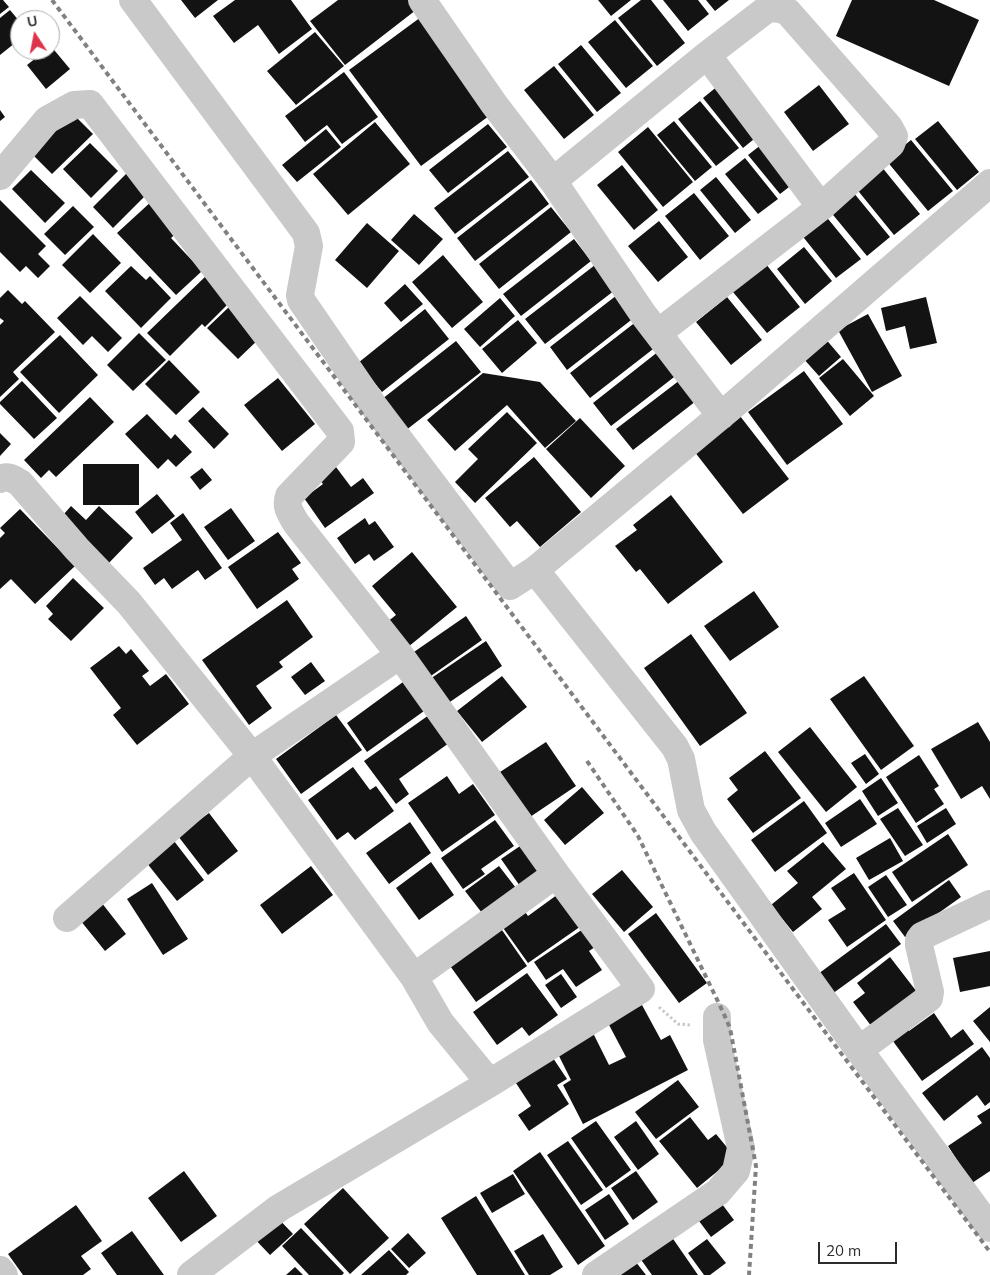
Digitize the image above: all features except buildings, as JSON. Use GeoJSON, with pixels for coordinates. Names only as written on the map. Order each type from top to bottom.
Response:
{"type":"FeatureCollection","features":[{"type":"Feature","properties":{"kind":"street"},"geometry":{"type":"LineString","coordinates":[[133,0],[306,233],[309,246],[300,297],[373,405],[510,586],[535,570],[721,416],[990,183]]}},
{"type":"Feature","properties":{"kind":"street"},"geometry":{"type":"LineString","coordinates":[[422,0],[494,104],[553,181],[658,333],[721,416]]}},
{"type":"Feature","properties":{"kind":"street"},"geometry":{"type":"LineString","coordinates":[[553,181],[707,55],[767,9],[778,8],[788,12],[889,127],[894,136],[891,144],[821,207],[658,333]]}},
{"type":"Feature","properties":{"kind":"street"},"geometry":{"type":"LineString","coordinates":[[707,55],[821,207]]}},
{"type":"Feature","properties":{"kind":"street"},"geometry":{"type":"LineString","coordinates":[[0,176],[47,120],[74,105],[90,104],[340,431],[341,442],[289,496],[287,502],[288,510],[296,523],[400,655],[556,874],[641,989],[490,1083],[279,1208],[191,1275]]}},
{"type":"Feature","properties":{"kind":"street"},"geometry":{"type":"LineString","coordinates":[[0,478],[12,478],[20,483],[77,549],[129,603],[252,756],[414,977],[440,1022],[490,1083]]}},
{"type":"Feature","properties":{"kind":"street"},"geometry":{"type":"LineString","coordinates":[[535,570],[675,747],[681,759],[691,810],[703,832],[859,1050],[990,1228]]}},
{"type":"Feature","properties":{"kind":"street"},"geometry":{"type":"LineString","coordinates":[[67,918],[252,756],[400,655]]}},
{"type":"Feature","properties":{"kind":"street"},"geometry":{"type":"LineString","coordinates":[[414,977],[556,874]]}},
{"type":"Feature","properties":{"kind":"street"},"geometry":{"type":"LineString","coordinates":[[859,1050],[930,995],[919,945],[919,940],[922,936],[990,904]]}},
{"type":"Feature","properties":{"kind":"street"},"geometry":{"type":"LineString","coordinates":[[596,1275],[718,1192],[736,1171],[741,1148],[717,1040],[717,1017]]}},
{"type":"Feature","properties":{"kind":"street"},"geometry":{"type":"LineString","coordinates":[[0,1270],[4,1275]]}},
{"type":"Feature","properties":{"kind":"path"},"geometry":{"type":"LineString","coordinates":[[641,989],[678,1024],[690,1025],[717,1017]]}},
{"type":"Feature","properties":{"kind":"railway"},"geometry":{"type":"LineString","coordinates":[[52,0],[990,1252]]}},
{"type":"Feature","properties":{"kind":"railway"},"geometry":{"type":"LineString","coordinates":[[587,761],[638,836],[730,1028],[756,1166],[749,1275]]}}]}
